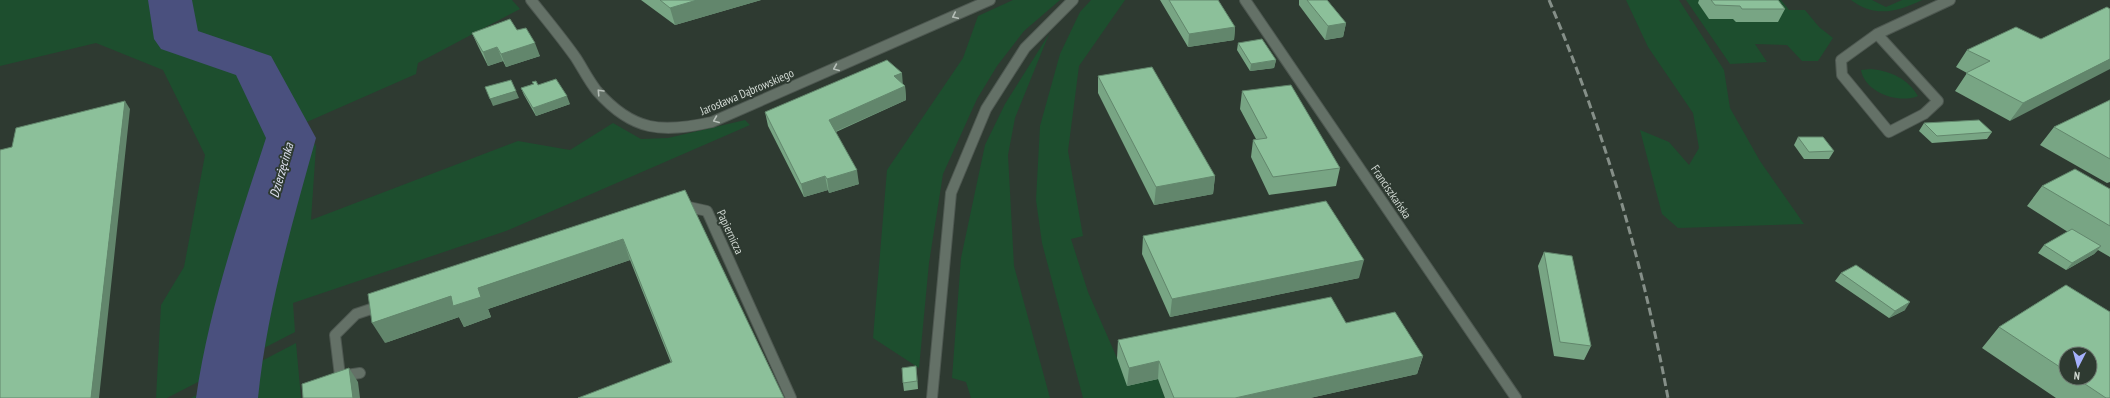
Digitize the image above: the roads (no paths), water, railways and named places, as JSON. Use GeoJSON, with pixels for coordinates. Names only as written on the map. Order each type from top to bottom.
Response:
{"type":"FeatureCollection","features":[{"type":"Feature","properties":{"kind":"street","name":"Jarosława Dąbrowskiego"},"geometry":{"type":"LineString","coordinates":[[531,0],[576,57],[597,91],[629,120],[651,127],[681,129],[712,122],[990,0]]}},
{"type":"Feature","properties":{"kind":"street"},"geometry":{"type":"LineString","coordinates":[[932,398],[951,193],[986,109],[1025,48],[1073,0]]}},
{"type":"Feature","properties":{"kind":"street","name":"Franciszkańska"},"geometry":{"type":"LineString","coordinates":[[1245,0],[1516,398]]}},
{"type":"Feature","properties":{"kind":"street"},"geometry":{"type":"LineString","coordinates":[[1877,34],[1890,51],[1927,87],[1938,101],[1924,114],[1889,132],[1842,75],[1841,60],[1877,34],[1950,0]]}},
{"type":"Feature","properties":{"kind":"street","name":"Papiernicza"},"geometry":{"type":"LineString","coordinates":[[672,208],[680,205],[706,211],[791,398]]}},
{"type":"Feature","properties":{"kind":"street"},"geometry":{"type":"LineString","coordinates":[[360,373],[340,376],[335,335],[356,314],[393,301]]}},
{"type":"Feature","properties":{"kind":"waterway","name":"Dzierżęcinka"},"geometry":{"type":"LineString","coordinates":[[170,0],[177,39],[255,66],[291,138],[244,299],[231,365],[227,398]]}},
{"type":"Feature","properties":{"kind":"railway"},"geometry":{"type":"LineString","coordinates":[[1549,0],[1587,97],[1619,196],[1646,295],[1668,398]]}}]}
